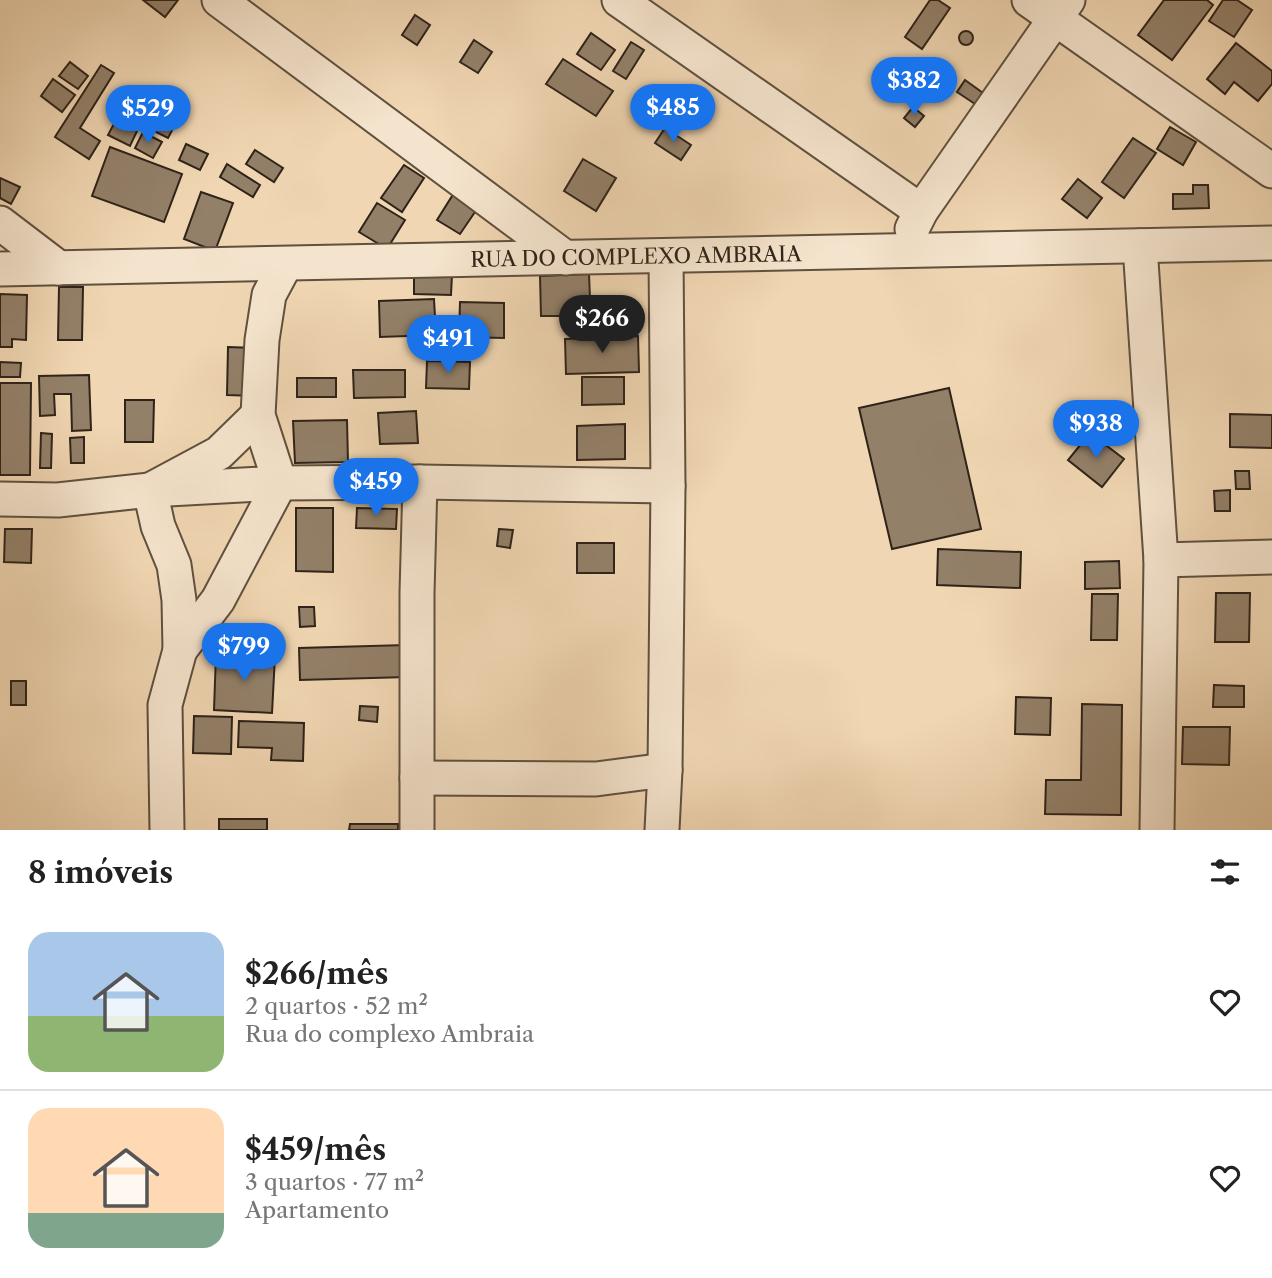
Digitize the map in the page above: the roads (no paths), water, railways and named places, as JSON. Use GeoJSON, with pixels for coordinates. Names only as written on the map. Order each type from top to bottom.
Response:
{"type":"FeatureCollection","features":[{"type":"Feature","properties":{"kind":"street"},"geometry":{"type":"LineString","coordinates":[[219,0],[566,258]]}},
{"type":"Feature","properties":{"kind":"street"},"geometry":{"type":"LineString","coordinates":[[619,0],[921,211]]}},
{"type":"Feature","properties":{"kind":"street"},"geometry":{"type":"LineString","coordinates":[[900,251],[921,211],[1050,6],[1272,171]]}},
{"type":"Feature","properties":{"kind":"street"},"geometry":{"type":"LineString","coordinates":[[0,223],[59,268]]}},
{"type":"Feature","properties":{"kind":"street","name":"RUA DO COMPLEXO AMBRAIA"},"geometry":{"type":"LineString","coordinates":[[0,269],[1272,243]]}},
{"type":"Feature","properties":{"kind":"street"},"geometry":{"type":"LineString","coordinates":[[1140,246],[1161,560],[1157,830]]}},
{"type":"Feature","properties":{"kind":"street"},"geometry":{"type":"LineString","coordinates":[[662,830],[668,486],[666,257]]}},
{"type":"Feature","properties":{"kind":"street"},"geometry":{"type":"LineString","coordinates":[[180,650],[218,600],[280,483],[258,415],[262,340],[269,295],[285,265]]}},
{"type":"Feature","properties":{"kind":"street"},"geometry":{"type":"LineString","coordinates":[[150,490],[219,453],[258,415]]}},
{"type":"Feature","properties":{"kind":"street"},"geometry":{"type":"LineString","coordinates":[[417,830],[420,482]]}},
{"type":"Feature","properties":{"kind":"street"},"geometry":{"type":"LineString","coordinates":[[0,499],[58,500],[150,490],[280,483],[668,486]]}},
{"type":"Feature","properties":{"kind":"street"},"geometry":{"type":"LineString","coordinates":[[150,490],[158,526],[174,565],[179,600],[180,650],[165,705],[167,830]]}},
{"type":"Feature","properties":{"kind":"street"},"geometry":{"type":"LineString","coordinates":[[1161,560],[1272,557]]}},
{"type":"Feature","properties":{"kind":"street"},"geometry":{"type":"LineString","coordinates":[[417,778],[596,779],[665,770]]}}]}
